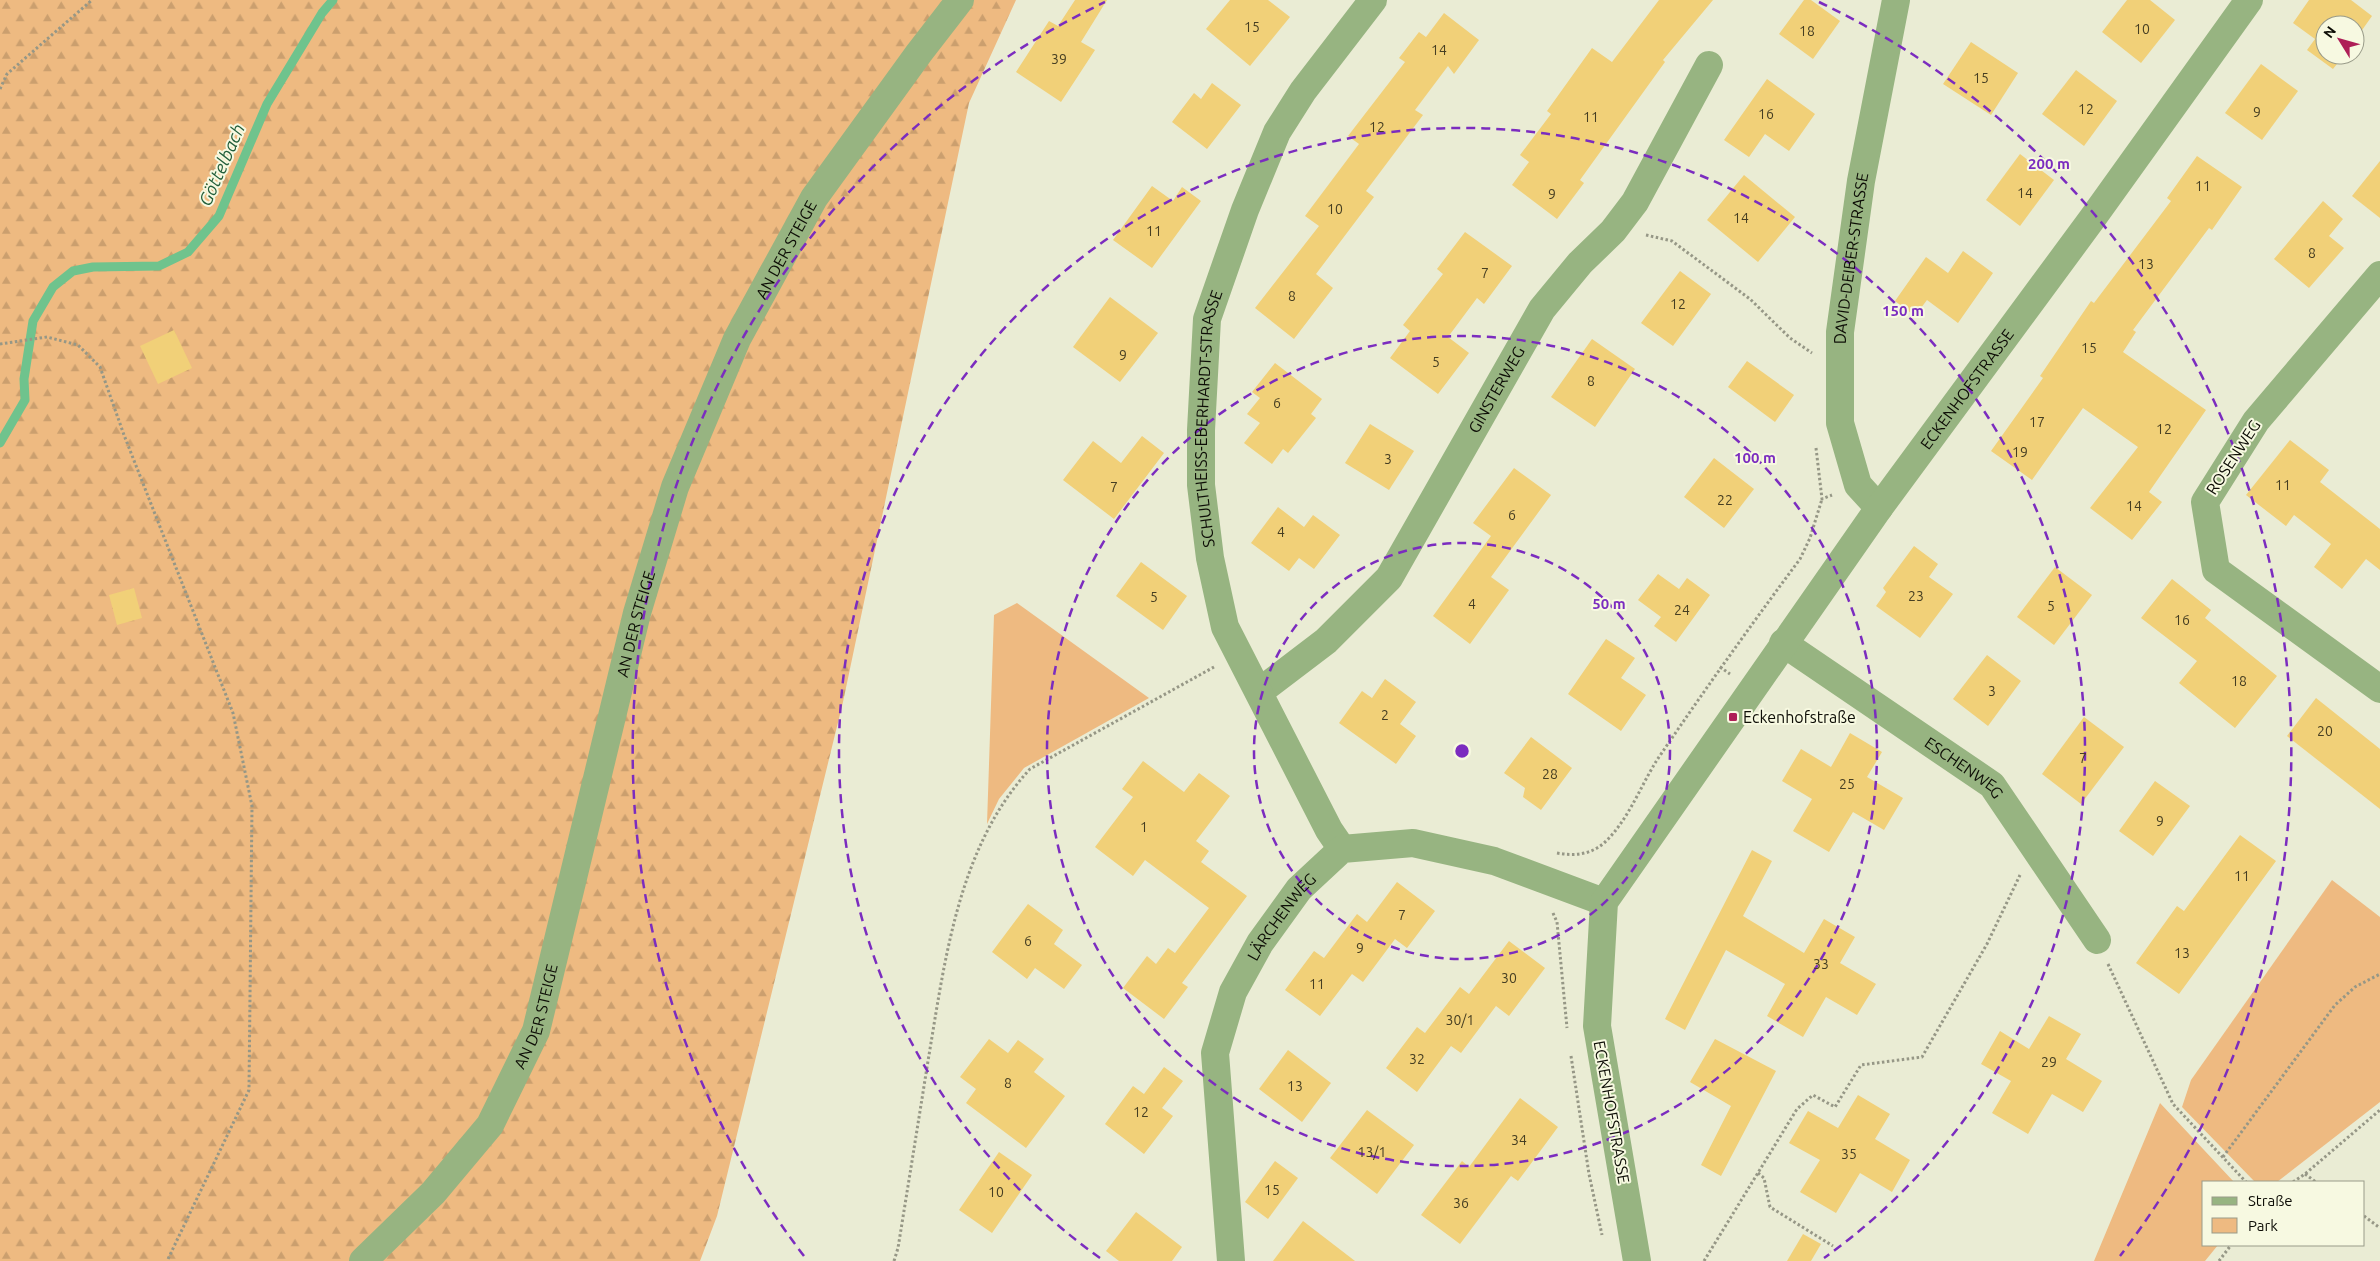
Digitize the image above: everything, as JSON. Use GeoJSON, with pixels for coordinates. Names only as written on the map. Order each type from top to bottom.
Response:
{"type":"FeatureCollection","features":[{"type":"Feature","properties":{"kind":"street","name":"AN DER STEIGE"},"geometry":{"type":"LineString","coordinates":[[363,1261],[433,1194],[490,1125],[536,1030],[637,613],[675,487],[737,338],[814,198],[919,53],[960,0]]}},
{"type":"Feature","properties":{"kind":"street","name":"SCHULTHEISS-EBERHARDT-STRASSE"},"geometry":{"type":"LineString","coordinates":[[1342,849],[1328,830],[1225,627],[1210,558],[1201,485],[1201,430],[1207,319],[1245,210],[1277,132],[1303,91],[1374,0]]}},
{"type":"Feature","properties":{"kind":"street","name":"DAVID-DEIBER-STRASSE"},"geometry":{"type":"LineString","coordinates":[[1879,508],[1858,485],[1840,423],[1840,332],[1861,181],[1896,0]]}},
{"type":"Feature","properties":{"kind":"street","name":"ECKENHOFSTRASSE"},"geometry":{"type":"LineString","coordinates":[[1637,1261],[1597,1026],[1604,902],[1879,508],[2092,219],[2249,0]]}},
{"type":"Feature","properties":{"kind":"street","name":"GINSTERWEG"},"geometry":{"type":"LineString","coordinates":[[1259,692],[1326,641],[1389,578],[1542,309],[1580,263],[1613,230],[1634,202],[1709,65]]}},
{"type":"Feature","properties":{"kind":"street","name":"ROSENWEG"},"geometry":{"type":"LineString","coordinates":[[2380,275],[2256,421],[2205,502],[2216,570],[2380,689]]}},
{"type":"Feature","properties":{"kind":"street","name":"ESCHENWEG"},"geometry":{"type":"LineString","coordinates":[[1783,643],[1992,785],[2097,940]]}},
{"type":"Feature","properties":{"kind":"street"},"geometry":{"type":"LineString","coordinates":[[1342,849],[1413,844],[1494,861],[1604,902]]}},
{"type":"Feature","properties":{"kind":"street","name":"LÄRCHENWEG"},"geometry":{"type":"LineString","coordinates":[[1231,1261],[1215,1053],[1233,992],[1260,943],[1299,889],[1342,849]]}},
{"type":"Feature","properties":{"kind":"path"},"geometry":{"type":"LineString","coordinates":[[0,89],[7,74],[92,0]]}},
{"type":"Feature","properties":{"kind":"path"},"geometry":{"type":"LineString","coordinates":[[1613,230],[1672,241],[1750,300],[1790,338],[1812,353]]}},
{"type":"Feature","properties":{"kind":"path"},"geometry":{"type":"LineString","coordinates":[[0,344],[47,337],[78,345],[100,367],[124,435],[233,713],[252,806],[249,1090],[166,1261]]}},
{"type":"Feature","properties":{"kind":"path"},"geometry":{"type":"LineString","coordinates":[[1521,870],[1543,853],[1573,855],[1589,852],[1604,843],[1625,815],[1656,762],[1715,674],[1800,559],[1810,538],[1822,498]]}},
{"type":"Feature","properties":{"kind":"path"},"geometry":{"type":"LineString","coordinates":[[894,1261],[935,1021],[961,892],[997,809],[1011,789],[1030,769],[1239,653]]}},
{"type":"Feature","properties":{"kind":"path"},"geometry":{"type":"LineString","coordinates":[[1704,1261],[1797,1109],[1813,1095],[1835,1107],[1861,1065],[1922,1057],[1986,944],[2034,847]]}},
{"type":"Feature","properties":{"kind":"path"},"geometry":{"type":"LineString","coordinates":[[1550,907],[1557,922],[1568,1032]]}},
{"type":"Feature","properties":{"kind":"path"},"geometry":{"type":"LineString","coordinates":[[2097,940],[2173,1104],[2245,1181]]}},
{"type":"Feature","properties":{"kind":"path"},"geometry":{"type":"LineString","coordinates":[[2223,1157],[2335,1005],[2355,987],[2380,974]]}},
{"type":"Feature","properties":{"kind":"path"},"geometry":{"type":"LineString","coordinates":[[1570,1050],[1603,1242]]}},
{"type":"Feature","properties":{"kind":"path"},"geometry":{"type":"LineString","coordinates":[[2294,1181],[2380,1110]]}},
{"type":"Feature","properties":{"kind":"path"},"geometry":{"type":"LineString","coordinates":[[1758,1173],[1764,1178],[1770,1207],[1833,1246]]}},
{"type":"Feature","properties":{"kind":"path"},"geometry":{"type":"LineString","coordinates":[[2305,1174],[2315,1181]]}},
{"type":"Feature","properties":{"kind":"path"},"geometry":{"type":"LineString","coordinates":[[2365,1217],[2380,1228]]}},
{"type":"Feature","properties":{"kind":"path"},"geometry":{"type":"LineString","coordinates":[[2219,1261],[2230,1246]]}},
{"type":"Feature","properties":{"kind":"green space"},"geometry":{"type":"Polygon","coordinates":[[[0,0],[1016,0],[969,103],[843,702],[717,1216],[700,1261],[0,1261],[0,0]]]}},
{"type":"Feature","properties":{"kind":"green space"},"geometry":{"type":"Polygon","coordinates":[[[1017,603],[1149,698],[1024,768],[999,799],[987,824],[994,615],[1017,603]]]}},
{"type":"Feature","properties":{"kind":"green space"},"geometry":{"type":"Polygon","coordinates":[[[2332,880],[2380,917],[2380,1102],[2278,1181],[2254,1181],[2182,1107],[2191,1080],[2332,880]]]}},
{"type":"Feature","properties":{"kind":"green space"},"geometry":{"type":"Polygon","coordinates":[[[2160,1103],[2233,1181],[2202,1181],[2202,1246],[2217,1246],[2205,1261],[2094,1261],[2160,1103]]]}},
{"type":"Feature","properties":{"kind":"building"},"geometry":{"type":"Polygon","coordinates":[[[1075,0],[1107,0],[1081,42],[1095,50],[1061,102],[1016,72],[1049,21],[1058,26],[1075,0]]]}},
{"type":"Feature","properties":{"kind":"building"},"geometry":{"type":"Polygon","coordinates":[[[1230,0],[1268,0],[1290,17],[1250,66],[1206,29],[1230,0]]]}},
{"type":"Feature","properties":{"kind":"building"},"geometry":{"type":"Polygon","coordinates":[[[1659,0],[1713,0],[1663,60],[1665,62],[1580,180],[1584,183],[1557,219],[1512,185],[1529,162],[1520,155],[1551,114],[1547,111],[1592,48],[1612,62],[1659,0]]]}},
{"type":"Feature","properties":{"kind":"building"},"geometry":{"type":"Polygon","coordinates":[[[1804,0],[1811,0],[1840,21],[1813,59],[1779,34],[1804,0]]]}},
{"type":"Feature","properties":{"kind":"building"},"geometry":{"type":"Polygon","coordinates":[[[2127,0],[2150,0],[2175,20],[2141,63],[2102,32],[2127,0]]]}},
{"type":"Feature","properties":{"kind":"building"},"geometry":{"type":"Polygon","coordinates":[[[2309,0],[2351,0],[2372,16],[2365,26],[2365,15],[2315,15],[2315,39],[2293,23],[2309,0]]]}},
{"type":"Feature","properties":{"kind":"building"},"geometry":{"type":"Polygon","coordinates":[[[1444,13],[1479,40],[1454,74],[1448,66],[1415,110],[1423,115],[1366,191],[1374,197],[1316,274],[1333,288],[1294,339],[1255,308],[1319,226],[1305,216],[1359,144],[1348,136],[1405,62],[1399,58],[1419,32],[1426,37],[1444,13]]]}},
{"type":"Feature","properties":{"kind":"building"},"geometry":{"type":"Polygon","coordinates":[[[2315,39],[2315,56],[2307,50],[2315,39]]]}},
{"type":"Feature","properties":{"kind":"building"},"geometry":{"type":"Polygon","coordinates":[[[1971,42],[2018,73],[1991,115],[1943,84],[1971,42]]]}},
{"type":"Feature","properties":{"kind":"building"},"geometry":{"type":"Polygon","coordinates":[[[2261,64],[2298,91],[2262,140],[2225,113],[2261,64]]]}},
{"type":"Feature","properties":{"kind":"building"},"geometry":{"type":"Polygon","coordinates":[[[2328,65],[2336,65],[2333,69],[2328,65]]]}},
{"type":"Feature","properties":{"kind":"building"},"geometry":{"type":"Polygon","coordinates":[[[2076,70],[2117,101],[2084,146],[2042,114],[2076,70]]]}},
{"type":"Feature","properties":{"kind":"building"},"geometry":{"type":"Polygon","coordinates":[[[1767,79],[1815,114],[1789,151],[1765,134],[1749,157],[1724,140],[1767,79]]]}},
{"type":"Feature","properties":{"kind":"building"},"geometry":{"type":"Polygon","coordinates":[[[1212,83],[1241,105],[1207,149],[1172,122],[1194,93],[1201,99],[1212,83]]]}},
{"type":"Feature","properties":{"kind":"building"},"geometry":{"type":"Polygon","coordinates":[[[2020,154],[2054,180],[2020,226],[1986,200],[2020,154]]]}},
{"type":"Feature","properties":{"kind":"building"},"geometry":{"type":"Polygon","coordinates":[[[2197,156],[2242,187],[2212,230],[2209,228],[2133,330],[2136,332],[2123,352],[2206,410],[2149,492],[2162,502],[2132,540],[2090,508],[2138,447],[2083,408],[2032,480],[1991,451],[2043,378],[2040,376],[2091,301],[2094,303],[2171,201],[2167,198],[2197,156]]]}},
{"type":"Feature","properties":{"kind":"building"},"geometry":{"type":"Polygon","coordinates":[[[2380,161],[2380,218],[2352,196],[2380,161]]]}},
{"type":"Feature","properties":{"kind":"building"},"geometry":{"type":"Polygon","coordinates":[[[1744,175],[1795,217],[1758,262],[1707,220],[1744,175]]]}},
{"type":"Feature","properties":{"kind":"building"},"geometry":{"type":"Polygon","coordinates":[[[1152,186],[1173,201],[1182,187],[1201,201],[1152,268],[1113,240],[1152,186]]]}},
{"type":"Feature","properties":{"kind":"building"},"geometry":{"type":"Polygon","coordinates":[[[2323,201],[2343,219],[2329,236],[2344,248],[2309,288],[2274,259],[2323,201]]]}},
{"type":"Feature","properties":{"kind":"building"},"geometry":{"type":"Polygon","coordinates":[[[1465,232],[1512,266],[1484,304],[1477,298],[1448,337],[1469,353],[1438,394],[1390,358],[1410,331],[1403,325],[1443,274],[1437,269],[1465,232]]]}},
{"type":"Feature","properties":{"kind":"building"},"geometry":{"type":"Polygon","coordinates":[[[1963,251],[1993,273],[1958,323],[1927,300],[1915,316],[1895,301],[1926,257],[1948,273],[1963,251]]]}},
{"type":"Feature","properties":{"kind":"building"},"geometry":{"type":"Polygon","coordinates":[[[1680,271],[1711,294],[1673,346],[1641,323],[1680,271]]]}},
{"type":"Feature","properties":{"kind":"building"},"geometry":{"type":"Polygon","coordinates":[[[1110,297],[1158,333],[1120,382],[1073,347],[1110,297]]]}},
{"type":"Feature","properties":{"kind":"building"},"geometry":{"type":"Polygon","coordinates":[[[174,330],[192,368],[158,384],[140,346],[174,330]]]}},
{"type":"Feature","properties":{"kind":"building"},"geometry":{"type":"Polygon","coordinates":[[[1592,339],[1635,369],[1595,427],[1551,397],[1592,339]]]}},
{"type":"Feature","properties":{"kind":"building"},"geometry":{"type":"Polygon","coordinates":[[[1747,361],[1794,395],[1775,422],[1728,387],[1747,361]]]}},
{"type":"Feature","properties":{"kind":"building"},"geometry":{"type":"Polygon","coordinates":[[[1275,363],[1322,399],[1311,414],[1316,418],[1288,453],[1283,449],[1272,464],[1244,443],[1260,423],[1247,414],[1260,398],[1252,392],[1275,363]]]}},
{"type":"Feature","properties":{"kind":"building"},"geometry":{"type":"Polygon","coordinates":[[[1370,424],[1414,451],[1389,490],[1345,463],[1370,424]]]}},
{"type":"Feature","properties":{"kind":"building"},"geometry":{"type":"Polygon","coordinates":[[[1142,436],[1164,453],[1114,519],[1063,480],[1093,441],[1121,463],[1142,436]]]}},
{"type":"Feature","properties":{"kind":"building"},"geometry":{"type":"Polygon","coordinates":[[[2290,440],[2329,470],[2320,482],[2380,529],[2380,570],[2366,559],[2342,589],[2314,567],[2331,544],[2294,515],[2286,526],[2246,495],[2290,440]]]}},
{"type":"Feature","properties":{"kind":"building"},"geometry":{"type":"Polygon","coordinates":[[[1714,458],[1754,489],[1724,528],[1684,497],[1714,458]]]}},
{"type":"Feature","properties":{"kind":"building"},"geometry":{"type":"Polygon","coordinates":[[[1514,468],[1551,495],[1491,577],[1509,590],[1470,644],[1433,616],[1491,536],[1473,523],[1514,468]]]}},
{"type":"Feature","properties":{"kind":"building"},"geometry":{"type":"Polygon","coordinates":[[[1278,507],[1304,527],[1313,515],[1340,535],[1314,569],[1299,558],[1289,571],[1251,543],[1278,507]]]}},
{"type":"Feature","properties":{"kind":"building"},"geometry":{"type":"Polygon","coordinates":[[[1914,546],[1938,564],[1929,577],[1953,594],[1920,638],[1876,606],[1886,592],[1883,588],[1914,546]]]}},
{"type":"Feature","properties":{"kind":"building"},"geometry":{"type":"Polygon","coordinates":[[[1141,562],[1187,596],[1163,630],[1116,596],[1141,562]]]}},
{"type":"Feature","properties":{"kind":"building"},"geometry":{"type":"Polygon","coordinates":[[[2055,567],[2092,595],[2054,645],[2017,617],[2055,567]]]}},
{"type":"Feature","properties":{"kind":"building"},"geometry":{"type":"Polygon","coordinates":[[[1658,574],[1679,589],[1687,578],[1710,595],[1676,642],[1654,626],[1661,617],[1638,600],[1658,574]]]}},
{"type":"Feature","properties":{"kind":"building"},"geometry":{"type":"Polygon","coordinates":[[[2172,579],[2211,610],[2205,618],[2277,676],[2235,728],[2179,683],[2197,661],[2141,618],[2172,579]]]}},
{"type":"Feature","properties":{"kind":"building"},"geometry":{"type":"Polygon","coordinates":[[[134,588],[142,618],[117,625],[109,595],[134,588]]]}},
{"type":"Feature","properties":{"kind":"building"},"geometry":{"type":"Polygon","coordinates":[[[1606,639],[1635,658],[1621,678],[1646,695],[1621,731],[1568,694],[1606,639]]]}},
{"type":"Feature","properties":{"kind":"building"},"geometry":{"type":"Polygon","coordinates":[[[1987,655],[2021,681],[1988,726],[1953,699],[1987,655]]]}},
{"type":"Feature","properties":{"kind":"building"},"geometry":{"type":"Polygon","coordinates":[[[1385,679],[1416,702],[1400,724],[1416,736],[1396,764],[1339,723],[1362,691],[1372,698],[1385,679]]]}},
{"type":"Feature","properties":{"kind":"building"},"geometry":{"type":"Polygon","coordinates":[[[2316,698],[2380,749],[2380,809],[2287,736],[2316,698]]]}},
{"type":"Feature","properties":{"kind":"building"},"geometry":{"type":"Polygon","coordinates":[[[2084,717],[2124,747],[2081,804],[2042,774],[2084,717]]]}},
{"type":"Feature","properties":{"kind":"building"},"geometry":{"type":"Polygon","coordinates":[[[1850,733],[1882,752],[1867,777],[1903,798],[1884,830],[1853,812],[1829,852],[1793,831],[1812,799],[1782,781],[1801,749],[1831,767],[1850,733]]]}},
{"type":"Feature","properties":{"kind":"building"},"geometry":{"type":"Polygon","coordinates":[[[1531,737],[1572,768],[1541,810],[1523,797],[1525,788],[1504,773],[1531,737]]]}},
{"type":"Feature","properties":{"kind":"building"},"geometry":{"type":"Polygon","coordinates":[[[1143,761],[1184,792],[1199,773],[1230,796],[1196,841],[1209,851],[1201,862],[1247,896],[1182,983],[1188,987],[1164,1019],[1123,988],[1147,956],[1156,964],[1168,948],[1175,953],[1209,908],[1145,860],[1133,876],[1095,847],[1133,797],[1122,789],[1143,761]]]}},
{"type":"Feature","properties":{"kind":"building"},"geometry":{"type":"Polygon","coordinates":[[[2155,781],[2190,806],[2153,856],[2119,831],[2155,781]]]}},
{"type":"Feature","properties":{"kind":"building"},"geometry":{"type":"Polygon","coordinates":[[[2240,835],[2276,861],[2179,994],[2136,963],[2177,906],[2184,911],[2240,835]]]}},
{"type":"Feature","properties":{"kind":"building"},"geometry":{"type":"Polygon","coordinates":[[[1752,850],[1772,861],[1743,916],[1804,953],[1824,919],[1855,937],[1840,963],[1876,984],[1857,1015],[1826,997],[1803,1037],[1767,1016],[1785,984],[1726,950],[1685,1030],[1665,1019],[1752,850]]]}},
{"type":"Feature","properties":{"kind":"building"},"geometry":{"type":"Polygon","coordinates":[[[1397,882],[1435,911],[1407,948],[1395,939],[1363,982],[1352,974],[1320,1016],[1285,990],[1314,951],[1324,958],[1357,914],[1367,922],[1397,882]]]}},
{"type":"Feature","properties":{"kind":"building"},"geometry":{"type":"Polygon","coordinates":[[[1028,904],[1063,930],[1054,944],[1082,965],[1064,989],[1035,968],[1027,979],[992,952],[1028,904]]]}},
{"type":"Feature","properties":{"kind":"building"},"geometry":{"type":"Polygon","coordinates":[[[1509,941],[1545,968],[1509,1016],[1496,1006],[1461,1053],[1451,1046],[1417,1092],[1386,1068],[1417,1027],[1425,1033],[1460,987],[1469,994],[1509,941]]]}},
{"type":"Feature","properties":{"kind":"building"},"geometry":{"type":"Polygon","coordinates":[[[2049,1016],[2081,1034],[2066,1059],[2102,1081],[2083,1112],[2052,1094],[2028,1134],[1992,1113],[2011,1081],[1981,1064],[2000,1031],[2029,1049],[2049,1016]]]}},
{"type":"Feature","properties":{"kind":"building"},"geometry":{"type":"Polygon","coordinates":[[[989,1039],[1008,1053],[1018,1040],[1044,1059],[1034,1072],[1065,1096],[1026,1148],[966,1103],[976,1089],[960,1077],[989,1039]]]}},
{"type":"Feature","properties":{"kind":"building"},"geometry":{"type":"Polygon","coordinates":[[[1715,1039],[1776,1071],[1721,1176],[1701,1165],[1731,1106],[1690,1082],[1715,1039]]]}},
{"type":"Feature","properties":{"kind":"building"},"geometry":{"type":"Polygon","coordinates":[[[1288,1050],[1331,1083],[1302,1122],[1259,1089],[1288,1050]]]}},
{"type":"Feature","properties":{"kind":"building"},"geometry":{"type":"Polygon","coordinates":[[[1164,1067],[1183,1081],[1162,1108],[1173,1116],[1144,1154],[1105,1124],[1133,1086],[1144,1094],[1164,1067]]]}},
{"type":"Feature","properties":{"kind":"building"},"geometry":{"type":"Polygon","coordinates":[[[1858,1095],[1890,1114],[1875,1139],[1910,1160],[1892,1192],[1860,1173],[1836,1213],[1800,1192],[1820,1160],[1789,1143],[1808,1111],[1838,1128],[1858,1095]]]}},
{"type":"Feature","properties":{"kind":"building"},"geometry":{"type":"Polygon","coordinates":[[[1520,1098],[1558,1127],[1518,1181],[1511,1176],[1460,1244],[1421,1215],[1462,1161],[1469,1167],[1520,1098]]]}},
{"type":"Feature","properties":{"kind":"building"},"geometry":{"type":"Polygon","coordinates":[[[1367,1110],[1414,1145],[1377,1194],[1330,1158],[1367,1110]]]}},
{"type":"Feature","properties":{"kind":"building"},"geometry":{"type":"Polygon","coordinates":[[[999,1152],[1032,1175],[992,1233],[959,1210],[999,1152]]]}},
{"type":"Feature","properties":{"kind":"building"},"geometry":{"type":"Polygon","coordinates":[[[1275,1161],[1298,1178],[1268,1219],[1245,1202],[1275,1161]]]}},
{"type":"Feature","properties":{"kind":"building"},"geometry":{"type":"Polygon","coordinates":[[[1136,1212],[1182,1247],[1172,1261],[1119,1261],[1106,1251],[1136,1212]]]}},
{"type":"Feature","properties":{"kind":"building"},"geometry":{"type":"Polygon","coordinates":[[[1303,1221],[1355,1261],[1273,1261],[1303,1221]]]}},
{"type":"Feature","properties":{"kind":"building"},"geometry":{"type":"Polygon","coordinates":[[[1803,1234],[1821,1244],[1811,1261],[1787,1261],[1803,1234]]]}},
{"type":"Feature","properties":{"kind":"waterway","name":"Göttelbach"},"geometry":{"type":"LineString","coordinates":[[0,443],[25,400],[24,379],[33,321],[53,287],[73,271],[93,267],[159,266],[188,252],[219,216],[267,104],[322,13],[333,0]]}},
{"type":"Feature","properties":{"kind":"place","name":"Eckenhofstraße"},"geometry":{"type":"Point","coordinates":[1733,717]}}]}
